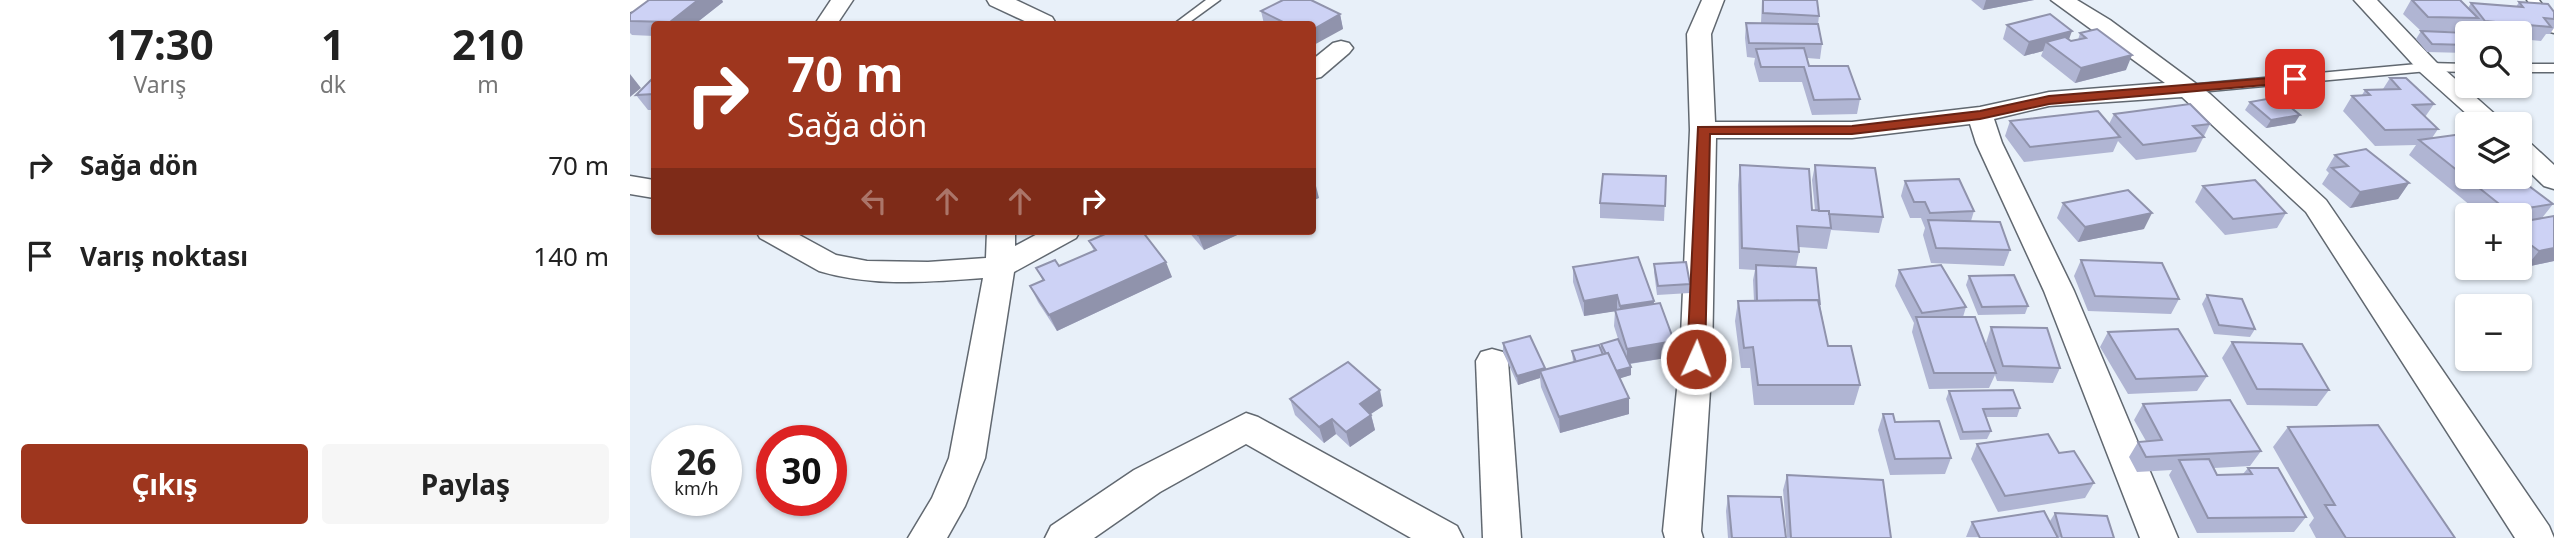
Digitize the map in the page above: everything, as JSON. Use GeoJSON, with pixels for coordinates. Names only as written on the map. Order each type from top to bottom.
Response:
{"type":"FeatureCollection","features":[{"type":"Feature","properties":{"kind":"street"},"geometry":{"type":"LineString","coordinates":[[630,5],[637,0]]}},
{"type":"Feature","properties":{"kind":"street"},"geometry":{"type":"LineString","coordinates":[[828,21],[842,0]]}},
{"type":"Feature","properties":{"kind":"street"},"geometry":{"type":"LineString","coordinates":[[998,0],[1045,15]]}},
{"type":"Feature","properties":{"kind":"street"},"geometry":{"type":"LineString","coordinates":[[1679,536],[1696,359],[1703,130],[1699,34],[1713,0]]}},
{"type":"Feature","properties":{"kind":"street"},"geometry":{"type":"LineString","coordinates":[[2062,0],[2102,25],[2188,89],[2316,206],[2536,538]]}},
{"type":"Feature","properties":{"kind":"street"},"geometry":{"type":"LineString","coordinates":[[2365,0],[2428,67],[2479,112]]}},
{"type":"Feature","properties":{"kind":"street"},"geometry":{"type":"LineString","coordinates":[[1316,69],[1341,48]]}},
{"type":"Feature","properties":{"kind":"street"},"geometry":{"type":"LineString","coordinates":[[1703,130],[1852,130],[1980,115],[2049,100],[2188,89]]}},
{"type":"Feature","properties":{"kind":"street"},"geometry":{"type":"LineString","coordinates":[[1980,115],[1989,143],[2059,291],[2159,538]]}},
{"type":"Feature","properties":{"kind":"street"},"geometry":{"type":"LineString","coordinates":[[2532,159],[2554,180]]}},
{"type":"Feature","properties":{"kind":"street"},"geometry":{"type":"LineString","coordinates":[[630,185],[651,188]]}},
{"type":"Feature","properties":{"kind":"street"},"geometry":{"type":"LineString","coordinates":[[777,235],[829,264],[867,271],[928,272],[1000,267],[1059,235]]}},
{"type":"Feature","properties":{"kind":"street"},"geometry":{"type":"LineString","coordinates":[[927,538],[947,506],[967,458],[1000,267],[1001,235]]}},
{"type":"Feature","properties":{"kind":"street"},"geometry":{"type":"LineString","coordinates":[[1492,361],[1502,538]]}},
{"type":"Feature","properties":{"kind":"street"},"geometry":{"type":"LineString","coordinates":[[1064,538],[1147,481],[1246,427],[1444,538]]}},
{"type":"Feature","properties":{"kind":"lane"},"geometry":{"type":"LineString","coordinates":[[1184,21],[1214,0]]}},
{"type":"Feature","properties":{"kind":"lane"},"geometry":{"type":"LineString","coordinates":[[2533,0],[2554,29]]}},
{"type":"Feature","properties":{"kind":"lane"},"geometry":{"type":"LineString","coordinates":[[2188,89],[2428,67],[2455,68]]}},
{"type":"Feature","properties":{"kind":"lane"},"geometry":{"type":"LineString","coordinates":[[2532,68],[2554,68]]}},
{"type":"Feature","properties":{"kind":"building"},"geometry":{"type":"Polygon","coordinates":[[[649,0],[698,0],[671,21],[630,21],[630,14],[649,0]]]}},
{"type":"Feature","properties":{"kind":"building"},"geometry":{"type":"Polygon","coordinates":[[[1283,0],[1311,0],[1340,14],[1316,28],[1316,21],[1281,21],[1261,11],[1283,0]]]}},
{"type":"Feature","properties":{"kind":"building"},"geometry":{"type":"Polygon","coordinates":[[[1763,0],[1817,0],[1819,16],[1763,13],[1763,0]]]}},
{"type":"Feature","properties":{"kind":"building"},"geometry":{"type":"Polygon","coordinates":[[[2412,0],[2460,0],[2478,18],[2428,17],[2412,0]]]}},
{"type":"Feature","properties":{"kind":"building"},"geometry":{"type":"Polygon","coordinates":[[[2519,2],[2548,4],[2554,12],[2554,19],[2544,18],[2551,27],[2532,25],[2532,21],[2485,21],[2471,3],[2523,7],[2519,2]]]}},
{"type":"Feature","properties":{"kind":"building"},"geometry":{"type":"Polygon","coordinates":[[[2050,14],[2072,31],[2029,42],[2007,25],[2050,14]]]}},
{"type":"Feature","properties":{"kind":"building"},"geometry":{"type":"Polygon","coordinates":[[[1746,23],[1818,24],[1822,44],[1749,43],[1746,23]]]}},
{"type":"Feature","properties":{"kind":"building"},"geometry":{"type":"Polygon","coordinates":[[[2097,29],[2132,55],[2081,68],[2046,42],[2065,37],[2071,41],[2086,38],[2080,33],[2097,29]]]}},
{"type":"Feature","properties":{"kind":"building"},"geometry":{"type":"Polygon","coordinates":[[[2421,31],[2455,32],[2455,45],[2432,44],[2421,31]]]}},
{"type":"Feature","properties":{"kind":"building"},"geometry":{"type":"Polygon","coordinates":[[[1804,48],[1809,66],[1848,66],[1860,99],[1814,100],[1804,67],[1761,67],[1756,49],[1804,48]]]}},
{"type":"Feature","properties":{"kind":"building"},"geometry":{"type":"Polygon","coordinates":[[[2390,78],[2406,78],[2434,104],[2413,105],[2438,129],[2385,130],[2352,96],[2370,95],[2365,90],[2400,89],[2390,78]]]}},
{"type":"Feature","properties":{"kind":"building"},"geometry":{"type":"Polygon","coordinates":[[[651,80],[651,94],[636,95],[651,80]]]}},
{"type":"Feature","properties":{"kind":"building"},"geometry":{"type":"Polygon","coordinates":[[[2278,97],[2300,115],[2271,120],[2250,102],[2278,97]]]}},
{"type":"Feature","properties":{"kind":"building"},"geometry":{"type":"Polygon","coordinates":[[[2190,104],[2210,124],[2193,126],[2204,137],[2143,145],[2114,114],[2190,104]]]}},
{"type":"Feature","properties":{"kind":"building"},"geometry":{"type":"Polygon","coordinates":[[[2098,111],[2120,137],[2030,147],[2010,121],[2098,111]]]}},
{"type":"Feature","properties":{"kind":"building"},"geometry":{"type":"Polygon","coordinates":[[[2455,135],[2455,169],[2419,140],[2455,135]]]}},
{"type":"Feature","properties":{"kind":"building"},"geometry":{"type":"Polygon","coordinates":[[[2366,149],[2409,183],[2360,192],[2332,168],[2348,166],[2335,155],[2366,149]]]}},
{"type":"Feature","properties":{"kind":"building"},"geometry":{"type":"Polygon","coordinates":[[[1740,165],[1809,169],[1812,210],[1829,211],[1831,228],[1797,226],[1799,252],[1742,248],[1740,165]]]}},
{"type":"Feature","properties":{"kind":"building"},"geometry":{"type":"Polygon","coordinates":[[[1815,165],[1875,168],[1883,217],[1819,211],[1815,165]]]}},
{"type":"Feature","properties":{"kind":"building"},"geometry":{"type":"Polygon","coordinates":[[[1603,174],[1666,176],[1665,206],[1600,203],[1603,174]]]}},
{"type":"Feature","properties":{"kind":"building"},"geometry":{"type":"Polygon","coordinates":[[[1959,179],[1974,211],[1930,213],[1925,202],[1914,202],[1905,181],[1959,179]]]}},
{"type":"Feature","properties":{"kind":"building"},"geometry":{"type":"Polygon","coordinates":[[[2255,180],[2286,213],[2233,219],[2203,186],[2255,180]]]}},
{"type":"Feature","properties":{"kind":"building"},"geometry":{"type":"Polygon","coordinates":[[[2532,188],[2553,204],[2532,207],[2532,203],[2498,203],[2480,189],[2532,188]]]}},
{"type":"Feature","properties":{"kind":"building"},"geometry":{"type":"Polygon","coordinates":[[[2128,190],[2152,213],[2085,227],[2063,203],[2128,190]]]}},
{"type":"Feature","properties":{"kind":"building"},"geometry":{"type":"Polygon","coordinates":[[[2554,216],[2554,248],[2539,251],[2532,246],[2532,220],[2554,216]]]}},
{"type":"Feature","properties":{"kind":"building"},"geometry":{"type":"Polygon","coordinates":[[[1928,220],[2000,222],[2010,250],[1936,248],[1928,220]]]}},
{"type":"Feature","properties":{"kind":"building"},"geometry":{"type":"Polygon","coordinates":[[[1103,235],[1145,235],[1166,262],[1049,315],[1030,286],[1044,280],[1036,268],[1055,260],[1059,266],[1096,250],[1089,241],[1103,235]]]}},
{"type":"Feature","properties":{"kind":"building"},"geometry":{"type":"Polygon","coordinates":[[[1638,257],[1654,301],[1620,306],[1617,295],[1584,301],[1573,267],[1638,257]]]}},
{"type":"Feature","properties":{"kind":"building"},"geometry":{"type":"Polygon","coordinates":[[[2081,260],[2162,263],[2179,299],[2095,296],[2081,260]]]}},
{"type":"Feature","properties":{"kind":"building"},"geometry":{"type":"Polygon","coordinates":[[[1686,262],[1690,284],[1658,286],[1654,264],[1686,262]]]}},
{"type":"Feature","properties":{"kind":"building"},"geometry":{"type":"Polygon","coordinates":[[[1756,265],[1816,268],[1820,305],[1818,300],[1757,301],[1756,265]]]}},
{"type":"Feature","properties":{"kind":"building"},"geometry":{"type":"Polygon","coordinates":[[[1941,265],[1966,307],[1922,313],[1899,270],[1941,265]]]}},
{"type":"Feature","properties":{"kind":"building"},"geometry":{"type":"Polygon","coordinates":[[[2014,275],[2028,306],[1982,307],[1969,276],[2014,275]]]}},
{"type":"Feature","properties":{"kind":"building"},"geometry":{"type":"Polygon","coordinates":[[[2207,295],[2242,299],[2255,329],[2219,325],[2207,295]]]}},
{"type":"Feature","properties":{"kind":"building"},"geometry":{"type":"Polygon","coordinates":[[[1818,300],[1828,346],[1851,346],[1860,385],[1758,385],[1753,347],[1744,348],[1738,301],[1818,300]]]}},
{"type":"Feature","properties":{"kind":"building"},"geometry":{"type":"Polygon","coordinates":[[[1660,303],[1674,341],[1627,349],[1615,310],[1660,303]]]}},
{"type":"Feature","properties":{"kind":"building"},"geometry":{"type":"Polygon","coordinates":[[[1916,317],[1975,317],[1996,373],[1934,373],[1916,317]]]}},
{"type":"Feature","properties":{"kind":"building"},"geometry":{"type":"Polygon","coordinates":[[[1991,327],[2047,328],[2060,368],[2003,366],[1991,327]]]}},
{"type":"Feature","properties":{"kind":"building"},"geometry":{"type":"Polygon","coordinates":[[[2178,329],[2207,376],[2136,379],[2108,332],[2178,329]]]}},
{"type":"Feature","properties":{"kind":"building"},"geometry":{"type":"Polygon","coordinates":[[[1530,336],[1545,368],[1517,376],[1503,343],[1530,336]]]}},
{"type":"Feature","properties":{"kind":"building"},"geometry":{"type":"Polygon","coordinates":[[[1618,339],[1631,367],[1616,371],[1601,344],[1618,339]]]}},
{"type":"Feature","properties":{"kind":"building"},"geometry":{"type":"Polygon","coordinates":[[[2232,342],[2302,344],[2329,390],[2257,389],[2232,342]]]}},
{"type":"Feature","properties":{"kind":"building"},"geometry":{"type":"Polygon","coordinates":[[[1599,345],[1603,355],[1576,362],[1572,351],[1599,345]]]}},
{"type":"Feature","properties":{"kind":"building"},"geometry":{"type":"Polygon","coordinates":[[[1608,353],[1629,398],[1559,417],[1540,371],[1608,353]]]}},
{"type":"Feature","properties":{"kind":"building"},"geometry":{"type":"Polygon","coordinates":[[[1348,362],[1380,390],[1360,404],[1371,415],[1346,432],[1332,419],[1319,427],[1290,399],[1348,362]]]}},
{"type":"Feature","properties":{"kind":"building"},"geometry":{"type":"Polygon","coordinates":[[[2013,390],[2020,408],[1983,409],[1991,431],[1963,432],[1949,391],[2013,390]]]}},
{"type":"Feature","properties":{"kind":"building"},"geometry":{"type":"Polygon","coordinates":[[[2230,400],[2261,451],[2146,457],[2138,442],[2162,440],[2143,404],[2230,400]]]}},
{"type":"Feature","properties":{"kind":"building"},"geometry":{"type":"Polygon","coordinates":[[[1883,414],[1893,414],[1895,422],[1939,421],[1951,458],[1895,459],[1883,414]]]}},
{"type":"Feature","properties":{"kind":"building"},"geometry":{"type":"Polygon","coordinates":[[[2378,425],[2455,538],[2346,538],[2325,505],[2335,505],[2288,427],[2378,425]]]}},
{"type":"Feature","properties":{"kind":"building"},"geometry":{"type":"Polygon","coordinates":[[[2048,434],[2059,453],[2074,451],[2094,483],[2005,496],[1977,444],[2048,434]]]}},
{"type":"Feature","properties":{"kind":"building"},"geometry":{"type":"Polygon","coordinates":[[[2209,459],[2217,475],[2252,474],[2248,468],[2278,468],[2306,517],[2208,518],[2179,460],[2209,459]]]}},
{"type":"Feature","properties":{"kind":"building"},"geometry":{"type":"Polygon","coordinates":[[[1787,475],[1883,480],[1891,538],[1791,538],[1787,475]]]}},
{"type":"Feature","properties":{"kind":"building"},"geometry":{"type":"Polygon","coordinates":[[[1728,496],[1781,497],[1786,538],[1732,538],[1728,496]]]}},
{"type":"Feature","properties":{"kind":"building"},"geometry":{"type":"Polygon","coordinates":[[[2044,511],[2058,538],[1980,538],[1972,522],[2044,511]]]}},
{"type":"Feature","properties":{"kind":"building"},"geometry":{"type":"Polygon","coordinates":[[[2055,513],[2107,516],[2114,538],[2062,538],[2055,513]]]}},
{"type":"Feature","properties":{"kind":"route"},"geometry":{"type":"LineString","coordinates":[[1696,359],[1703,130],[1852,130],[1980,115],[2049,100],[2295,79]]}}]}
